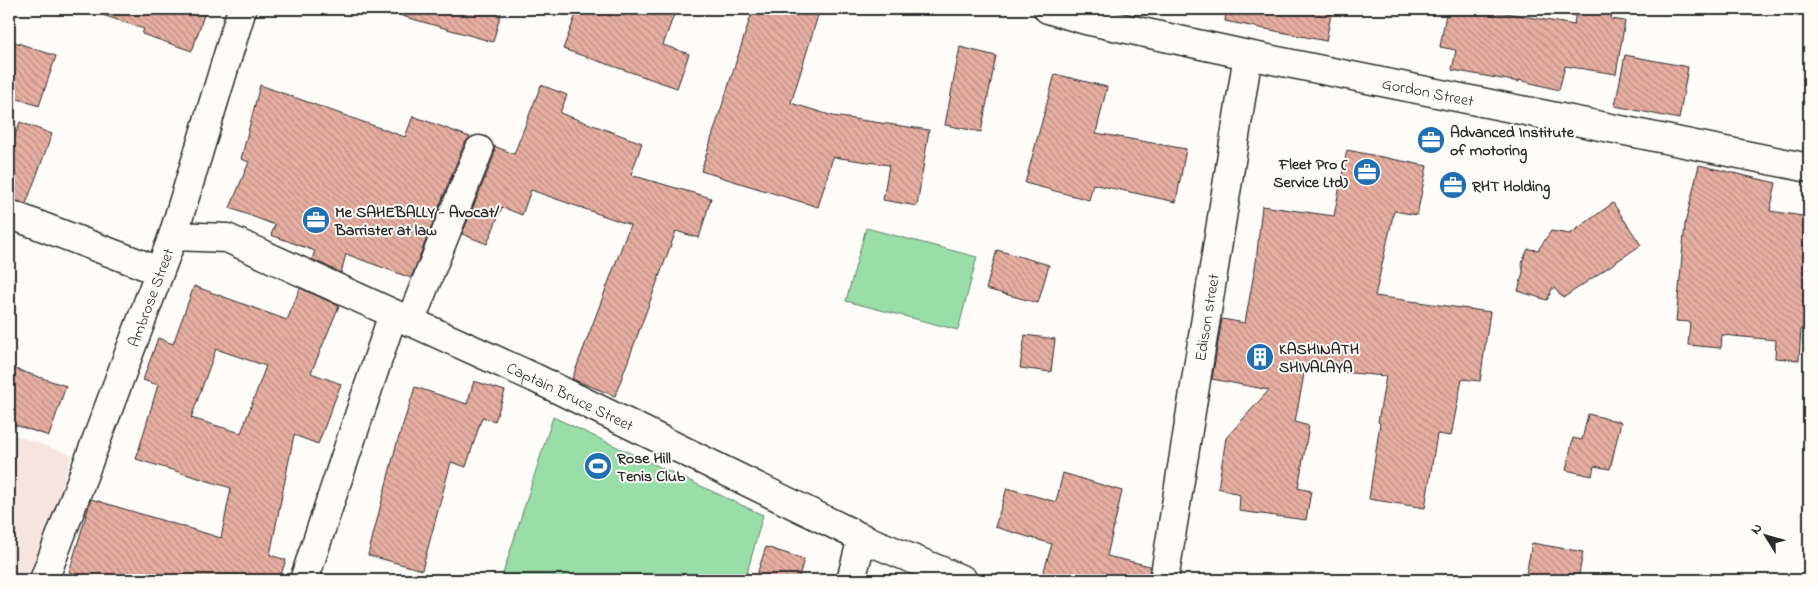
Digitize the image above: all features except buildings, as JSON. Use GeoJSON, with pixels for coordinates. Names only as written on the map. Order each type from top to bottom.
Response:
{"type":"FeatureCollection","features":[{"type":"Feature","properties":{"kind":"street","name":"Ambrose Street"},"geometry":{"type":"LineString","coordinates":[[44,580],[173,236],[242,9]]}},
{"type":"Feature","properties":{"kind":"street","name":"Gordon Street"},"geometry":{"type":"LineString","coordinates":[[1048,9],[1086,20],[1248,55],[1809,168]]}},
{"type":"Feature","properties":{"kind":"street","name":"Edison street"},"geometry":{"type":"LineString","coordinates":[[1164,580],[1248,55]]}},
{"type":"Feature","properties":{"kind":"street"},"geometry":{"type":"LineString","coordinates":[[304,580],[402,318],[480,150]]}},
{"type":"Feature","properties":{"kind":"street"},"geometry":{"type":"LineString","coordinates":[[9,214],[159,271]]}},
{"type":"Feature","properties":{"kind":"street","name":"Captain Bruce Street"},"geometry":{"type":"LineString","coordinates":[[173,236],[228,238],[536,378],[862,538],[963,580]]}},
{"type":"Feature","properties":{"kind":"street"},"geometry":{"type":"LineString","coordinates":[[851,580],[862,538]]}},
{"type":"Feature","properties":{"kind":"shaded area"},"geometry":{"type":"Polygon","coordinates":[[[9,433],[72,455],[31,580],[9,580],[9,433]]]}},
{"type":"Feature","properties":{"kind":"green space"},"geometry":{"type":"Polygon","coordinates":[[[866,228],[977,257],[958,330],[846,301],[866,228]]]}},
{"type":"Feature","properties":{"kind":"green space","name":"Rose Hill Tenis Club"},"geometry":{"type":"Polygon","coordinates":[[[553,417],[763,515],[745,580],[501,580],[553,417]]]}},
{"type":"Feature","properties":{"kind":"place","name":"Advanced Institute of motoring"},"geometry":{"type":"Point","coordinates":[1431,140]}},
{"type":"Feature","properties":{"kind":"place","name":"Fleet Pro ( Service Ltd)"},"geometry":{"type":"Point","coordinates":[1367,172]}},
{"type":"Feature","properties":{"kind":"place","name":"RHT Holding"},"geometry":{"type":"Point","coordinates":[1453,185]}},
{"type":"Feature","properties":{"kind":"place","name":"Me SAHEBALLY - Avocat/ Barrister at law"},"geometry":{"type":"Point","coordinates":[316,220]}},
{"type":"Feature","properties":{"kind":"place","name":"KASHINATH SHIVALAYA"},"geometry":{"type":"Point","coordinates":[1260,357]}},
{"type":"Feature","properties":{"kind":"place","name":"Rose Hill Tenis Club"},"geometry":{"type":"Point","coordinates":[598,466]}}]}
